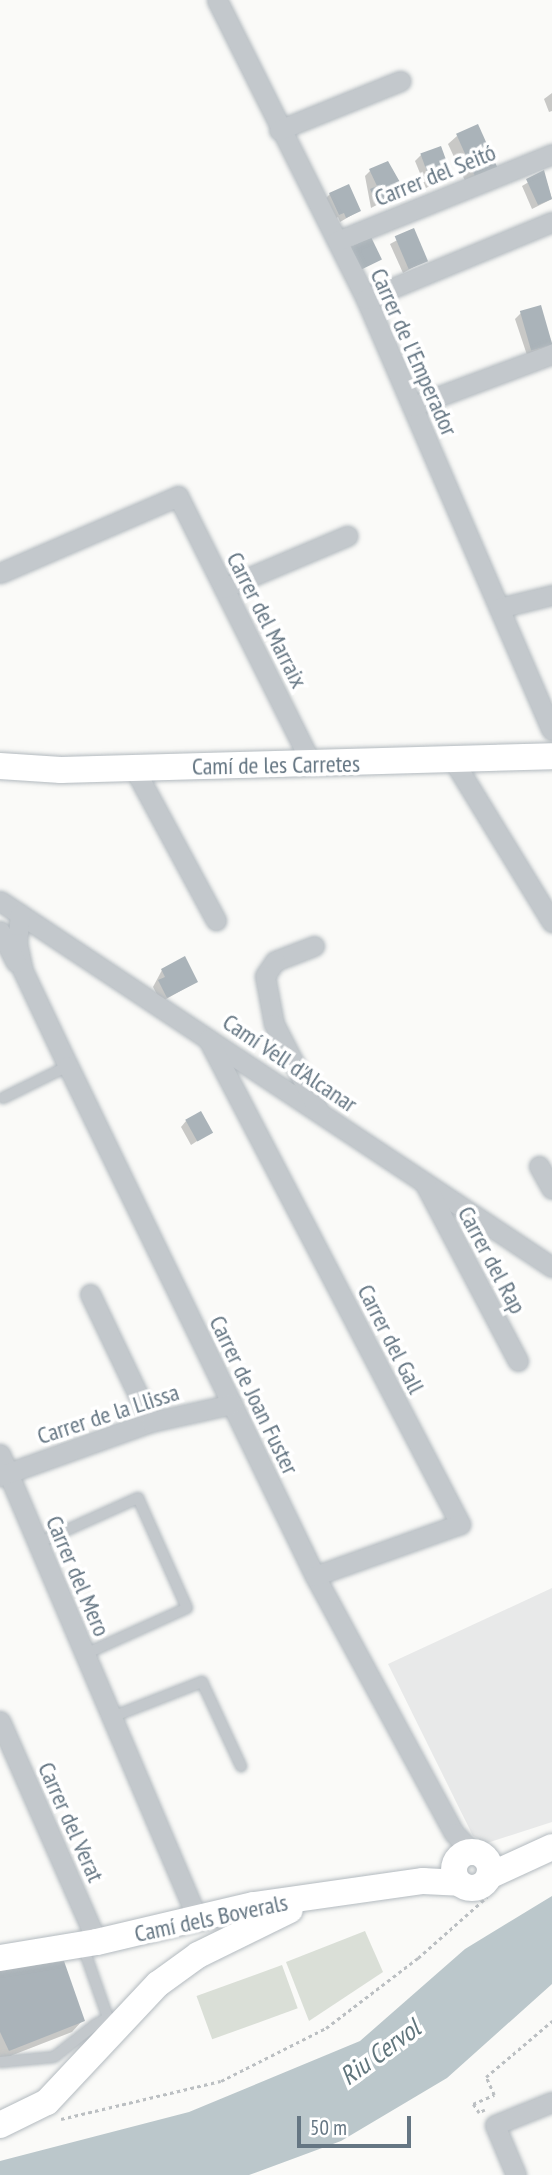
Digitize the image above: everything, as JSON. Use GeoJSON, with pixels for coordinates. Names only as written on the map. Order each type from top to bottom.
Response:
{"type":"FeatureCollection","features":[{"type":"Feature","properties":{"kind":"street","name":"Carrer de l'Emperador"},"geometry":{"type":"LineString","coordinates":[[217,0],[279,130],[366,299],[552,730]]}},
{"type":"Feature","properties":{"kind":"street"},"geometry":{"type":"LineString","coordinates":[[279,130],[400,81]]}},
{"type":"Feature","properties":{"kind":"street","name":"Carrer del Seitó"},"geometry":{"type":"LineString","coordinates":[[337,242],[552,154]]}},
{"type":"Feature","properties":{"kind":"street"},"geometry":{"type":"LineString","coordinates":[[366,299],[552,222]]}},
{"type":"Feature","properties":{"kind":"street"},"geometry":{"type":"LineString","coordinates":[[412,406],[552,354]]}},
{"type":"Feature","properties":{"kind":"street","name":"Carrer del Marraix"},"geometry":{"type":"LineString","coordinates":[[0,573],[178,496],[312,765]]}},
{"type":"Feature","properties":{"kind":"street"},"geometry":{"type":"LineString","coordinates":[[224,588],[347,536]]}},
{"type":"Feature","properties":{"kind":"street"},"geometry":{"type":"LineString","coordinates":[[499,608],[552,595]]}},
{"type":"Feature","properties":{"kind":"street","name":"Camí de les Carretes"},"geometry":{"type":"LineString","coordinates":[[0,766],[134,768],[312,765],[552,756]]}},
{"type":"Feature","properties":{"kind":"street"},"geometry":{"type":"LineString","coordinates":[[453,760],[552,922]]}},
{"type":"Feature","properties":{"kind":"street"},"geometry":{"type":"LineString","coordinates":[[134,768],[216,920]]}},
{"type":"Feature","properties":{"kind":"street"},"geometry":{"type":"LineString","coordinates":[[3,937],[11,909]]}},
{"type":"Feature","properties":{"kind":"street","name":"Camí Vell d'Alcanar"},"geometry":{"type":"LineString","coordinates":[[11,909],[552,1267]]}},
{"type":"Feature","properties":{"kind":"street","name":"Carrer de Joan Fuster"},"geometry":{"type":"LineString","coordinates":[[11,909],[23,971]]}},
{"type":"Feature","properties":{"kind":"street"},"geometry":{"type":"LineString","coordinates":[[23,971],[29,932],[39,927]]}},
{"type":"Feature","properties":{"kind":"street","name":"Carrer de Joan Fuster"},"geometry":{"type":"LineString","coordinates":[[3,937],[23,971],[315,1576],[471,1864]]}},
{"type":"Feature","properties":{"kind":"street"},"geometry":{"type":"LineString","coordinates":[[314,946],[275,961],[265,976],[274,1024],[319,1112]]}},
{"type":"Feature","properties":{"kind":"street","name":"Carrer del Gall"},"geometry":{"type":"LineString","coordinates":[[208,1039],[460,1524],[315,1576]]}},
{"type":"Feature","properties":{"kind":"street"},"geometry":{"type":"LineString","coordinates":[[539,1166],[552,1189]]}},
{"type":"Feature","properties":{"kind":"street","name":"Carrer del Rap"},"geometry":{"type":"LineString","coordinates":[[424,1182],[517,1362]]}},
{"type":"Feature","properties":{"kind":"street"},"geometry":{"type":"LineString","coordinates":[[90,1294],[151,1422]]}},
{"type":"Feature","properties":{"kind":"street","name":"Carrer de la Llissa"},"geometry":{"type":"LineString","coordinates":[[4,1475],[151,1422],[232,1404]]}},
{"type":"Feature","properties":{"kind":"street","name":"Carrer del Mero"},"geometry":{"type":"LineString","coordinates":[[0,1454],[4,1475],[38,1543],[198,1920]]}},
{"type":"Feature","properties":{"kind":"street","name":"Carrer del Verat"},"geometry":{"type":"LineString","coordinates":[[0,1721],[90,1943]]}},
{"type":"Feature","properties":{"kind":"street","name":"Camí dels Boverals"},"geometry":{"type":"LineString","coordinates":[[0,1958],[90,1943],[254,1905],[422,1881],[471,1864],[517,1860],[552,1847]]}},
{"type":"Feature","properties":{"kind":"street"},"geometry":{"type":"LineString","coordinates":[[0,2138],[41,2115],[111,2022],[198,1955],[274,1916],[338,1893]]}},
{"type":"Feature","properties":{"kind":"street"},"geometry":{"type":"LineString","coordinates":[[0,2125],[47,2102],[82,2064]]}},
{"type":"Feature","properties":{"kind":"street"},"geometry":{"type":"LineString","coordinates":[[516,2175],[502,2122],[552,2102]]}},
{"type":"Feature","properties":{"kind":"lane"},"geometry":{"type":"LineString","coordinates":[[3,1098],[68,1066]]}},
{"type":"Feature","properties":{"kind":"lane"},"geometry":{"type":"LineString","coordinates":[[38,1543],[138,1498],[187,1608],[85,1654]]}},
{"type":"Feature","properties":{"kind":"lane"},"geometry":{"type":"LineString","coordinates":[[112,1717],[202,1682],[240,1766]]}},
{"type":"Feature","properties":{"kind":"lane"},"geometry":{"type":"LineString","coordinates":[[0,2062],[54,2057],[111,2022],[90,1943]]}},
{"type":"Feature","properties":{"kind":"path"},"geometry":{"type":"LineString","coordinates":[[54,2122],[75,2112],[127,2106],[221,2081],[326,2028],[471,1864]]}},
{"type":"Feature","properties":{"kind":"path"},"geometry":{"type":"LineString","coordinates":[[502,2122],[502,2104],[478,2113],[473,2104],[495,2095],[486,2077],[552,2021]]}},
{"type":"Feature","properties":{"kind":"shaded area"},"geometry":{"type":"Polygon","coordinates":[[[552,1588],[552,1822],[487,1843],[473,1836],[388,1664],[552,1588]]]}},
{"type":"Feature","properties":{"kind":"shaded area"},"geometry":{"type":"Polygon","coordinates":[[[365,1931],[383,1972],[309,2021],[286,1962],[365,1931]]]}},
{"type":"Feature","properties":{"kind":"shaded area"},"geometry":{"type":"Polygon","coordinates":[[[282,1965],[298,2008],[212,2039],[196,1996],[282,1965]]]}},
{"type":"Feature","properties":{"kind":"water","name":"Riu Cervol"},"geometry":{"type":"Polygon","coordinates":[[[552,1896],[552,1984],[447,2078],[341,2141],[249,2175],[0,2175],[0,2161],[189,2112],[360,2041],[465,1949],[552,1896]]]}},
{"type":"Feature","properties":{"kind":"building"},"geometry":{"type":"Polygon","coordinates":[[[478,124],[498,168],[476,178],[456,134],[478,124]]]}},
{"type":"Feature","properties":{"kind":"building"},"geometry":{"type":"Polygon","coordinates":[[[441,146],[452,176],[431,184],[420,154],[441,146]]]}},
{"type":"Feature","properties":{"kind":"building"},"geometry":{"type":"Polygon","coordinates":[[[388,161],[405,191],[377,204],[370,189],[377,186],[369,169],[388,161]]]}},
{"type":"Feature","properties":{"kind":"building"},"geometry":{"type":"Polygon","coordinates":[[[544,170],[552,199],[538,205],[526,179],[544,170]]]}},
{"type":"Feature","properties":{"kind":"building"},"geometry":{"type":"Polygon","coordinates":[[[349,184],[361,211],[346,218],[344,213],[339,215],[329,193],[349,184]]]}},
{"type":"Feature","properties":{"kind":"building"},"geometry":{"type":"Polygon","coordinates":[[[414,228],[428,261],[409,269],[395,236],[414,228]]]}},
{"type":"Feature","properties":{"kind":"building"},"geometry":{"type":"Polygon","coordinates":[[[371,237],[382,259],[357,272],[346,249],[371,237]]]}},
{"type":"Feature","properties":{"kind":"building"},"geometry":{"type":"Polygon","coordinates":[[[541,305],[552,344],[531,350],[520,311],[541,305]]]}},
{"type":"Feature","properties":{"kind":"building"},"geometry":{"type":"Polygon","coordinates":[[[185,956],[198,982],[167,998],[158,980],[165,977],[161,969],[185,956]]]}},
{"type":"Feature","properties":{"kind":"building"},"geometry":{"type":"Polygon","coordinates":[[[201,1111],[213,1133],[197,1142],[185,1120],[201,1111]]]}},
{"type":"Feature","properties":{"kind":"building"},"geometry":{"type":"Polygon","coordinates":[[[64,1961],[85,2021],[9,2051],[0,2032],[0,1970],[64,1961]]]}}]}
